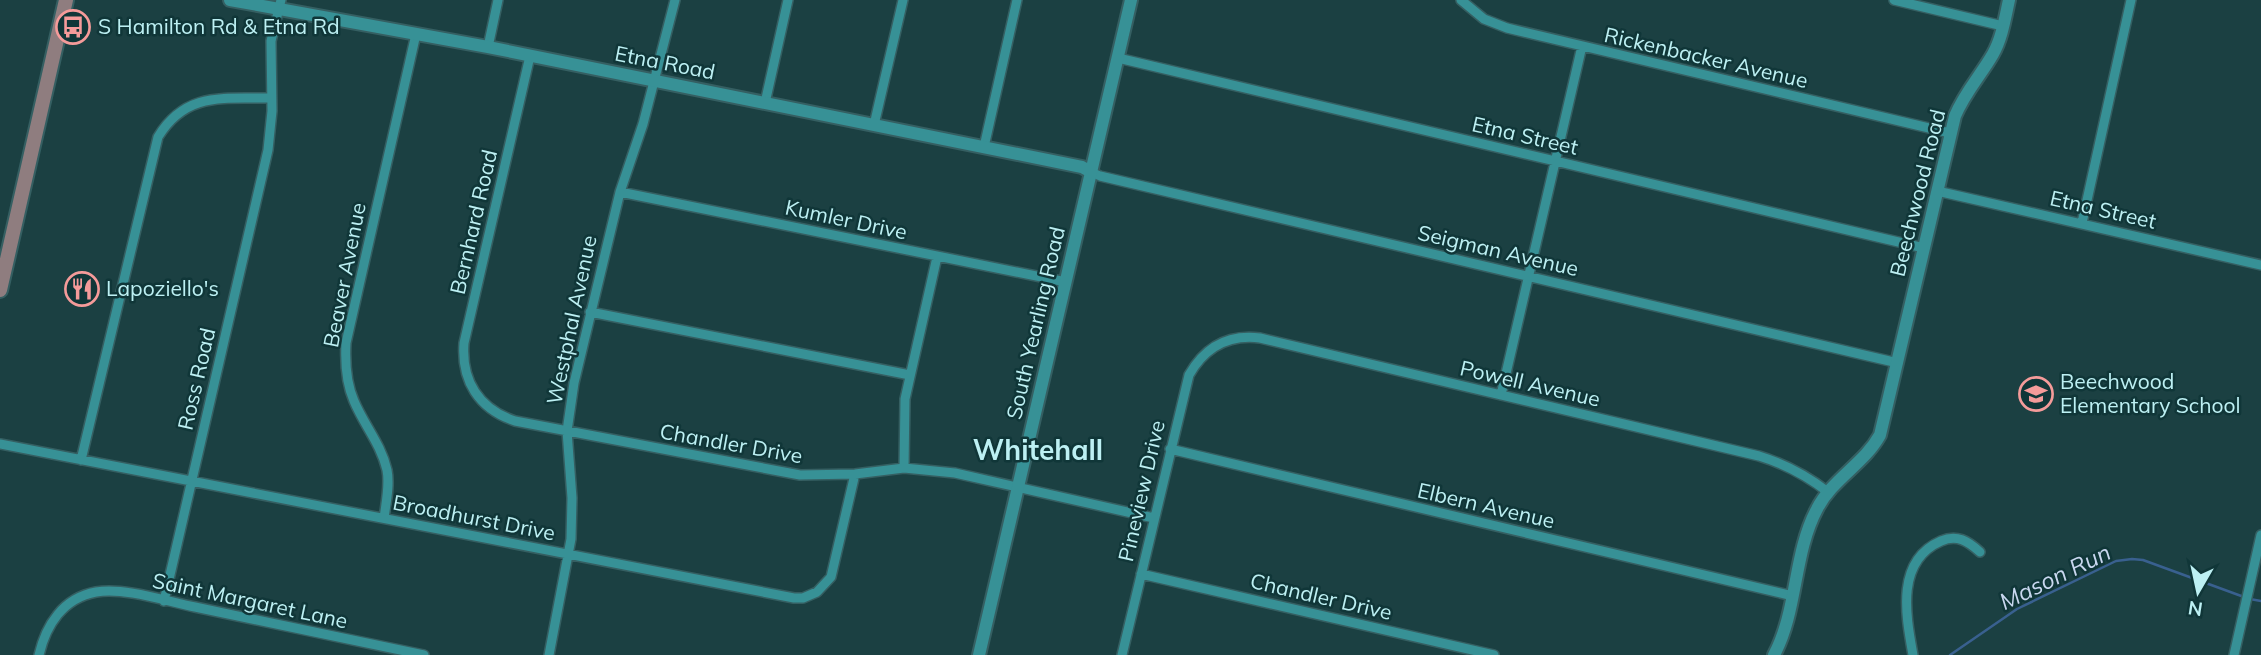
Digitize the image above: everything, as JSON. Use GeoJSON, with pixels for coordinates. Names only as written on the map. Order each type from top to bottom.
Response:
{"type":"FeatureCollection","features":[{"type":"Feature","properties":{"kind":"main road"},"geometry":{"type":"LineString","coordinates":[[0,290],[66,0]]}},
{"type":"Feature","properties":{"kind":"street","name":"Etna Road"},"geometry":{"type":"LineString","coordinates":[[230,0],[280,5],[1082,167],[1091,172]]}},
{"type":"Feature","properties":{"kind":"street"},"geometry":{"type":"LineString","coordinates":[[488,47],[498,0]]}},
{"type":"Feature","properties":{"kind":"street","name":"Westphal Avenue"},"geometry":{"type":"LineString","coordinates":[[549,655],[569,555],[572,498],[567,431],[574,383],[620,192],[640,134],[675,0]]}},
{"type":"Feature","properties":{"kind":"street"},"geometry":{"type":"LineString","coordinates":[[765,103],[788,0]]}},
{"type":"Feature","properties":{"kind":"street"},"geometry":{"type":"LineString","coordinates":[[874,125],[903,0]]}},
{"type":"Feature","properties":{"kind":"street"},"geometry":{"type":"LineString","coordinates":[[984,147],[1017,0]]}},
{"type":"Feature","properties":{"kind":"street","name":"South Yearling Road"},"geometry":{"type":"LineString","coordinates":[[979,655],[1131,0]]}},
{"type":"Feature","properties":{"kind":"street","name":"Rickenbacker Avenue"},"geometry":{"type":"LineString","coordinates":[[1461,0],[1473,12],[1496,24],[1950,133]]}},
{"type":"Feature","properties":{"kind":"street"},"geometry":{"type":"LineString","coordinates":[[1894,0],[2003,26]]}},
{"type":"Feature","properties":{"kind":"street","name":"Beechwood Road"},"geometry":{"type":"LineString","coordinates":[[1774,655],[1780,643],[1810,523],[1817,507],[1828,492],[1871,450],[1880,435],[1950,133],[1962,97],[1993,53],[2009,0]]}},
{"type":"Feature","properties":{"kind":"street"},"geometry":{"type":"LineString","coordinates":[[2082,223],[2132,0]]}},
{"type":"Feature","properties":{"kind":"street","name":"Ross Road"},"geometry":{"type":"LineString","coordinates":[[164,601],[268,150],[271,41],[280,5]]}},
{"type":"Feature","properties":{"kind":"street","name":"Beaver Avenue"},"geometry":{"type":"LineString","coordinates":[[384,518],[387,472],[377,441],[353,399],[347,375],[346,343],[416,34]]}},
{"type":"Feature","properties":{"kind":"street"},"geometry":{"type":"LineString","coordinates":[[1501,395],[1582,46]]}},
{"type":"Feature","properties":{"kind":"street","name":"Bernhard Road"},"geometry":{"type":"LineString","coordinates":[[475,394],[468,383],[465,370],[464,344],[530,56]]}},
{"type":"Feature","properties":{"kind":"street","name":"Etna Street"},"geometry":{"type":"LineString","coordinates":[[1118,58],[1924,248]]}},
{"type":"Feature","properties":{"kind":"street"},"geometry":{"type":"LineString","coordinates":[[81,460],[158,137],[174,116],[197,102],[211,99],[271,98]]}},
{"type":"Feature","properties":{"kind":"street","name":"Seigman Avenue"},"geometry":{"type":"LineString","coordinates":[[1091,172],[1898,363]]}},
{"type":"Feature","properties":{"kind":"street","name":"Etna Street"},"geometry":{"type":"LineString","coordinates":[[1937,191],[2261,265]]}},
{"type":"Feature","properties":{"kind":"street","name":"Kumler Drive"},"geometry":{"type":"LineString","coordinates":[[620,192],[1066,282]]}},
{"type":"Feature","properties":{"kind":"street"},"geometry":{"type":"LineString","coordinates":[[904,468],[904,422],[910,375],[937,257]]}},
{"type":"Feature","properties":{"kind":"street"},"geometry":{"type":"LineString","coordinates":[[590,312],[910,375]]}},
{"type":"Feature","properties":{"kind":"street","name":"Powell Avenue"},"geometry":{"type":"LineString","coordinates":[[1216,345],[1237,337],[1260,338],[1759,456],[1806,475],[1828,492]]}},
{"type":"Feature","properties":{"kind":"street","name":"Pineview Drive"},"geometry":{"type":"LineString","coordinates":[[1122,655],[1189,374],[1196,362],[1216,345]]}},
{"type":"Feature","properties":{"kind":"street","name":"Chandler Drive"},"geometry":{"type":"LineString","coordinates":[[475,394],[503,417],[775,472],[811,476],[904,468],[956,473],[1154,517]]}},
{"type":"Feature","properties":{"kind":"street","name":"Broadhurst Drive"},"geometry":{"type":"LineString","coordinates":[[0,444],[783,596],[803,597],[817,592],[831,577],[855,474]]}},
{"type":"Feature","properties":{"kind":"street","name":"Elbern Avenue"},"geometry":{"type":"LineString","coordinates":[[1170,449],[1793,596]]}},
{"type":"Feature","properties":{"kind":"street"},"geometry":{"type":"LineString","coordinates":[[2234,655],[2261,536]]}},
{"type":"Feature","properties":{"kind":"street"},"geometry":{"type":"LineString","coordinates":[[1913,655],[1906,608],[1909,576],[1915,563],[1937,542],[1952,537],[1968,541],[1980,552]]}},
{"type":"Feature","properties":{"kind":"street","name":"Chandler Drive"},"geometry":{"type":"LineString","coordinates":[[1141,574],[1494,655]]}},
{"type":"Feature","properties":{"kind":"street","name":"Saint Margaret Lane"},"geometry":{"type":"LineString","coordinates":[[39,655],[51,622],[69,603],[91,593],[107,591],[424,655]]}},
{"type":"Feature","properties":{"kind":"waterway","name":"Mason Run"},"geometry":{"type":"LineString","coordinates":[[1950,655],[2017,609],[2116,561],[2143,560],[2244,597]]}},
{"type":"Feature","properties":{"kind":"waterway","name":"Mason Run"},"geometry":{"type":"LineString","coordinates":[[2250,599],[2261,601]]}},
{"type":"Feature","properties":{"kind":"place","name":"S Hamilton Rd & Etna Rd"},"geometry":{"type":"Point","coordinates":[73,27]}},
{"type":"Feature","properties":{"kind":"place","name":"Lapoziello's"},"geometry":{"type":"Point","coordinates":[82,289]}},
{"type":"Feature","properties":{"kind":"place","name":"Beechwood Elementary School"},"geometry":{"type":"Point","coordinates":[2036,394]}},
{"type":"Feature","properties":{"kind":"district","name":"Whitehall"},"geometry":{"type":"Point","coordinates":[1038,450]}}]}
